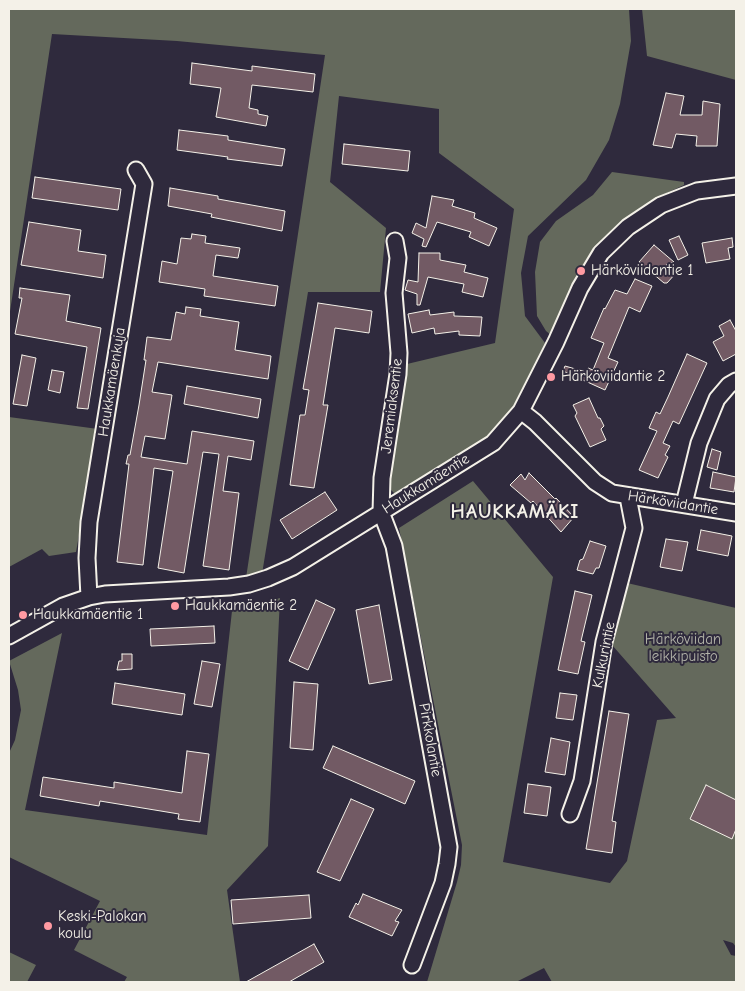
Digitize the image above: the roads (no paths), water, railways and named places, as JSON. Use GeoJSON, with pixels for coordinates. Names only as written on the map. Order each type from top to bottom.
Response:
{"type":"FeatureCollection","features":[{"type":"Feature","properties":{"kind":"street","name":"Haukkamäenkuja"},"geometry":{"type":"LineString","coordinates":[[90,597],[87,558],[89,522],[144,184],[136,170]]}},
{"type":"Feature","properties":{"kind":"street","name":"Haukkamäentie"},"geometry":{"type":"LineString","coordinates":[[9,636],[63,606],[90,597],[105,594],[229,587],[249,584],[293,567],[492,443],[521,411],[556,342],[580,288],[601,253],[628,227],[661,205],[698,191],[736,186]]}},
{"type":"Feature","properties":{"kind":"street","name":"Jeremiaksentie"},"geometry":{"type":"LineString","coordinates":[[381,512],[382,478],[398,374],[399,352],[394,293],[398,258],[395,240]]}},
{"type":"Feature","properties":{"kind":"street"},"geometry":{"type":"LineString","coordinates":[[684,504],[699,443],[717,399],[729,385],[736,381]]}},
{"type":"Feature","properties":{"kind":"street","name":"Härköviidantie"},"geometry":{"type":"LineString","coordinates":[[521,411],[535,422],[596,482],[612,493],[736,513]]}},
{"type":"Feature","properties":{"kind":"street","name":"Kulkurintie"},"geometry":{"type":"LineString","coordinates":[[570,814],[582,781],[604,642],[634,528],[628,497]]}},
{"type":"Feature","properties":{"kind":"street","name":"Pirkkolantie"},"geometry":{"type":"LineString","coordinates":[[381,512],[394,546],[449,847],[443,883],[412,965]]}},
{"type":"Feature","properties":{"kind":"place","name":"Härköviidantie 1"},"geometry":{"type":"Point","coordinates":[581,271]}},
{"type":"Feature","properties":{"kind":"place","name":"Härköviidantie 2"},"geometry":{"type":"Point","coordinates":[551,377]}},
{"type":"Feature","properties":{"kind":"place","name":"Haukkamäentie 2"},"geometry":{"type":"Point","coordinates":[175,606]}},
{"type":"Feature","properties":{"kind":"place","name":"Haukkamäentie 1"},"geometry":{"type":"Point","coordinates":[23,615]}},
{"type":"Feature","properties":{"kind":"place","name":"Keski-Palokan koulu"},"geometry":{"type":"Point","coordinates":[48,926]}},
{"type":"Feature","properties":{"kind":"district","name":"HAUKKAMÄKI"},"geometry":{"type":"Point","coordinates":[515,512]}},
{"type":"Feature","properties":{"kind":"park label","name":"Härköviidan leikkipuisto"},"geometry":{"type":"Point","coordinates":[683,648]}}]}
